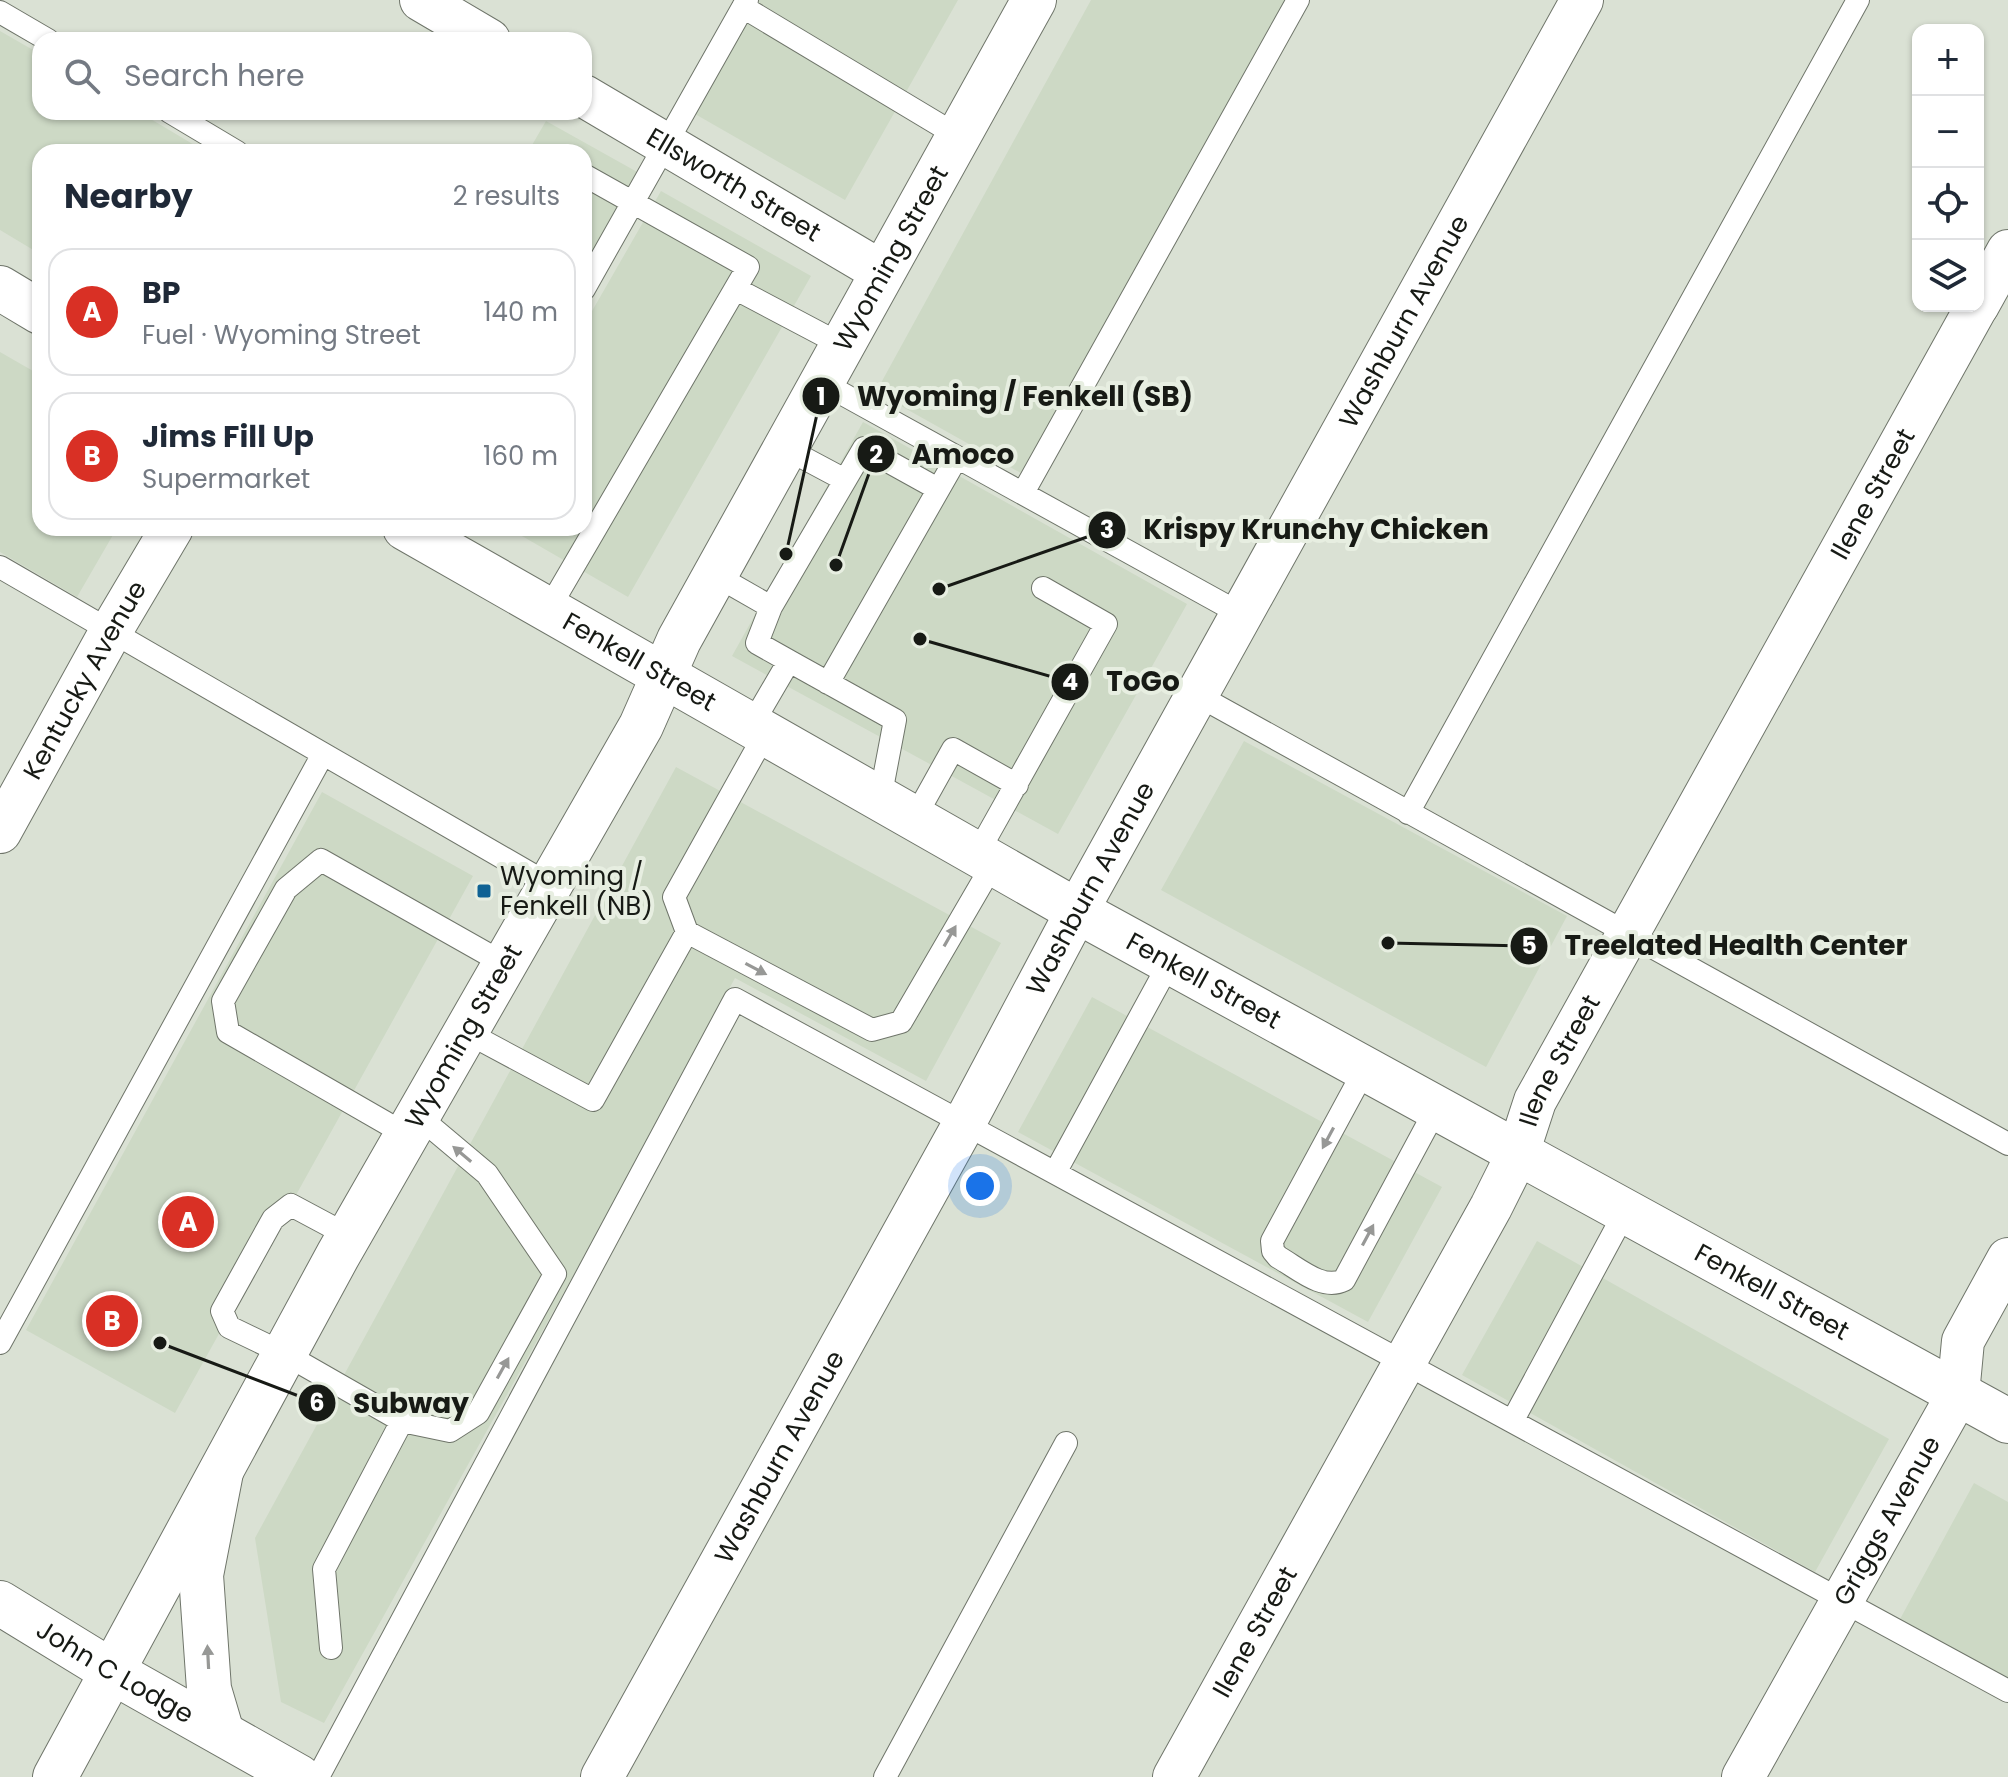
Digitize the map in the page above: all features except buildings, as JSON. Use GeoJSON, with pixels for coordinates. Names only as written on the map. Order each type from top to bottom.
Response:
{"type":"FeatureCollection","features":[{"type":"Feature","properties":{"kind":"street"},"geometry":{"type":"LineString","coordinates":[[421,0],[475,32]]}},
{"type":"Feature","properties":{"kind":"street","name":"Wyoming Street"},"geometry":{"type":"LineString","coordinates":[[55,1777],[349,1236],[641,726],[679,640],[1034,0]]}},
{"type":"Feature","properties":{"kind":"street","name":"Washburn Avenue"},"geometry":{"type":"LineString","coordinates":[[602,1777],[1582,0]]}},
{"type":"Feature","properties":{"kind":"street","name":"Ellsworth Street"},"geometry":{"type":"LineString","coordinates":[[592,101],[882,272]]}},
{"type":"Feature","properties":{"kind":"street","name":"Ilene Street"},"geometry":{"type":"LineString","coordinates":[[1984,294],[2008,251]]}},
{"type":"Feature","properties":{"kind":"street"},"geometry":{"type":"LineString","coordinates":[[0,288],[32,307]]}},
{"type":"Feature","properties":{"kind":"street","name":"Ilene Street"},"geometry":{"type":"LineString","coordinates":[[1174,1777],[1518,1153],[1535,1101],[1974,312]]}},
{"type":"Feature","properties":{"kind":"street","name":"Kentucky Avenue"},"geometry":{"type":"LineString","coordinates":[[0,832],[167,536]]}},
{"type":"Feature","properties":{"kind":"street","name":"Fenkell Street"},"geometry":{"type":"LineString","coordinates":[[433,536],[548,610],[1077,911],[2008,1421]]}},
{"type":"Feature","properties":{"kind":"street","name":"Griggs Avenue"},"geometry":{"type":"LineString","coordinates":[[1743,1777],[1958,1394],[1963,1341],[2008,1259]]}},
{"type":"Feature","properties":{"kind":"street"},"geometry":{"type":"LineString","coordinates":[[221,1472],[201,1575],[209,1689],[227,1736]]}},
{"type":"Feature","properties":{"kind":"street","name":"John C Lodge"},"geometry":{"type":"LineString","coordinates":[[0,1603],[111,1671],[299,1777]]}},
{"type":"Feature","properties":{"kind":"lane"},"geometry":{"type":"LineString","coordinates":[[1023,493],[1298,0]]}},
{"type":"Feature","properties":{"kind":"lane"},"geometry":{"type":"LineString","coordinates":[[1408,813],[1858,0]]}},
{"type":"Feature","properties":{"kind":"lane"},"geometry":{"type":"LineString","coordinates":[[592,275],[745,4],[958,136]]}},
{"type":"Feature","properties":{"kind":"lane"},"geometry":{"type":"LineString","coordinates":[[0,12],[34,32]]}},
{"type":"Feature","properties":{"kind":"lane"},"geometry":{"type":"LineString","coordinates":[[183,120],[224,144]]}},
{"type":"Feature","properties":{"kind":"lane"},"geometry":{"type":"LineString","coordinates":[[592,179],[748,267],[592,535]]}},
{"type":"Feature","properties":{"kind":"lane"},"geometry":{"type":"LineString","coordinates":[[736,289],[957,457],[1241,614]]}},
{"type":"Feature","properties":{"kind":"lane"},"geometry":{"type":"LineString","coordinates":[[785,448],[845,480]]}},
{"type":"Feature","properties":{"kind":"lane"},"geometry":{"type":"LineString","coordinates":[[897,809],[895,720],[757,643],[771,607],[864,448],[938,489]]}},
{"type":"Feature","properties":{"kind":"lane"},"geometry":{"type":"LineString","coordinates":[[828,683],[957,457]]}},
{"type":"Feature","properties":{"kind":"lane"},"geometry":{"type":"LineString","coordinates":[[548,610],[591,536]]}},
{"type":"Feature","properties":{"kind":"lane"},"geometry":{"type":"LineString","coordinates":[[0,567],[550,885]]}},
{"type":"Feature","properties":{"kind":"lane"},"geometry":{"type":"LineString","coordinates":[[715,575],[771,607]]}},
{"type":"Feature","properties":{"kind":"lane"},"geometry":{"type":"LineString","coordinates":[[789,661],[674,897],[687,932],[872,1030],[901,1022],[985,859],[1017,785],[1106,624],[1043,588]]}},
{"type":"Feature","properties":{"kind":"lane"},"geometry":{"type":"LineString","coordinates":[[1197,695],[2008,1144]]}},
{"type":"Feature","properties":{"kind":"lane"},"geometry":{"type":"LineString","coordinates":[[897,809],[953,749],[1017,785]]}},
{"type":"Feature","properties":{"kind":"lane"},"geometry":{"type":"LineString","coordinates":[[0,1343],[323,754]]}},
{"type":"Feature","properties":{"kind":"lane"},"geometry":{"type":"LineString","coordinates":[[349,1236],[291,1205],[273,1219],[228,1299],[222,1311],[229,1327],[285,1354],[402,1421],[450,1431],[478,1413],[555,1274],[487,1174],[412,1125],[228,1032],[223,1001],[286,889],[321,860],[505,964]]}},
{"type":"Feature","properties":{"kind":"lane"},"geometry":{"type":"LineString","coordinates":[[466,1032],[593,1100],[687,932]]}},
{"type":"Feature","properties":{"kind":"lane"},"geometry":{"type":"LineString","coordinates":[[1056,1171],[1170,962]]}},
{"type":"Feature","properties":{"kind":"lane"},"geometry":{"type":"LineString","coordinates":[[318,1777],[735,999],[2008,1691]]}},
{"type":"Feature","properties":{"kind":"lane"},"geometry":{"type":"LineString","coordinates":[[1365,1069],[1272,1241],[1273,1251],[1278,1257],[1324,1283],[1335,1284],[1344,1280],[1436,1109]]}},
{"type":"Feature","properties":{"kind":"lane"},"geometry":{"type":"LineString","coordinates":[[1513,1420],[1625,1212]]}},
{"type":"Feature","properties":{"kind":"lane"},"geometry":{"type":"LineString","coordinates":[[331,1648],[324,1569],[402,1421]]}},
{"type":"Feature","properties":{"kind":"lane"},"geometry":{"type":"LineString","coordinates":[[885,1777],[1066,1443]]}},
{"type":"Feature","properties":{"kind":"shaded area"},"geometry":{"type":"Polygon","coordinates":[[[759,0],[958,0],[845,200],[695,114],[759,0]]]}},
{"type":"Feature","properties":{"kind":"shaded area"},"geometry":{"type":"Polygon","coordinates":[[[1091,0],[1286,0],[1028,477],[876,392],[1091,0]]]}},
{"type":"Feature","properties":{"kind":"shaded area"},"geometry":{"type":"Polygon","coordinates":[[[0,31],[32,49],[32,120],[152,120],[193,144],[32,144],[32,249],[0,230],[0,31]]]}},
{"type":"Feature","properties":{"kind":"shaded area"},"geometry":{"type":"Polygon","coordinates":[[[546,121],[587,144],[533,144],[546,121]]]}},
{"type":"Feature","properties":{"kind":"shaded area"},"geometry":{"type":"Polygon","coordinates":[[[592,147],[639,173],[592,257],[592,147]]]}},
{"type":"Feature","properties":{"kind":"shaded area"},"geometry":{"type":"Polygon","coordinates":[[[661,191],[811,276],[628,597],[522,536],[592,536],[592,311],[661,191]]]}},
{"type":"Feature","properties":{"kind":"shaded area"},"geometry":{"type":"Polygon","coordinates":[[[0,352],[32,370],[32,536],[112,536],[77,597],[0,552],[0,352]]]}},
{"type":"Feature","properties":{"kind":"shaded area"},"geometry":{"type":"Polygon","coordinates":[[[863,422],[1187,604],[1058,834],[732,656],[863,422]]]}},
{"type":"Feature","properties":{"kind":"shaded area"},"geometry":{"type":"Polygon","coordinates":[[[1244,741],[1567,916],[1486,1067],[1161,890],[1244,741]]]}},
{"type":"Feature","properties":{"kind":"shaded area"},"geometry":{"type":"Polygon","coordinates":[[[676,767],[1001,943],[926,1081],[735,978],[621,1190],[324,1723],[281,1702],[255,1538],[676,767]]]}},
{"type":"Feature","properties":{"kind":"shaded area"},"geometry":{"type":"Polygon","coordinates":[[[322,792],[473,876],[175,1413],[26,1330],[322,792]]]}},
{"type":"Feature","properties":{"kind":"shaded area"},"geometry":{"type":"Polygon","coordinates":[[[1092,997],[1442,1187],[1368,1322],[1018,1132],[1092,997]]]}},
{"type":"Feature","properties":{"kind":"shaded area"},"geometry":{"type":"Polygon","coordinates":[[[1537,1241],[1889,1439],[1815,1572],[1462,1375],[1537,1241]]]}},
{"type":"Feature","properties":{"kind":"shaded area"},"geometry":{"type":"Polygon","coordinates":[[[1974,1483],[2008,1502],[2008,1680],[1899,1621],[1974,1483]]]}},
{"type":"Feature","properties":{"kind":"place","name":"Wyoming / Fenkell (SB)"},"geometry":{"type":"Point","coordinates":[786,554]}},
{"type":"Feature","properties":{"kind":"place","name":"Amoco"},"geometry":{"type":"Point","coordinates":[836,565]}},
{"type":"Feature","properties":{"kind":"place","name":"Krispy Krunchy Chicken"},"geometry":{"type":"Point","coordinates":[939,589]}},
{"type":"Feature","properties":{"kind":"place","name":"ToGo"},"geometry":{"type":"Point","coordinates":[920,639]}},
{"type":"Feature","properties":{"kind":"place","name":"Wyoming / Fenkell (NB)"},"geometry":{"type":"Point","coordinates":[484,891]}},
{"type":"Feature","properties":{"kind":"place","name":"Treelated Health Center"},"geometry":{"type":"Point","coordinates":[1388,943]}},
{"type":"Feature","properties":{"kind":"place","name":"BP"},"geometry":{"type":"Point","coordinates":[188,1222]}},
{"type":"Feature","properties":{"kind":"place","name":"Jims Fill Up"},"geometry":{"type":"Point","coordinates":[112,1321]}},
{"type":"Feature","properties":{"kind":"place","name":"Subway"},"geometry":{"type":"Point","coordinates":[160,1343]}}]}
